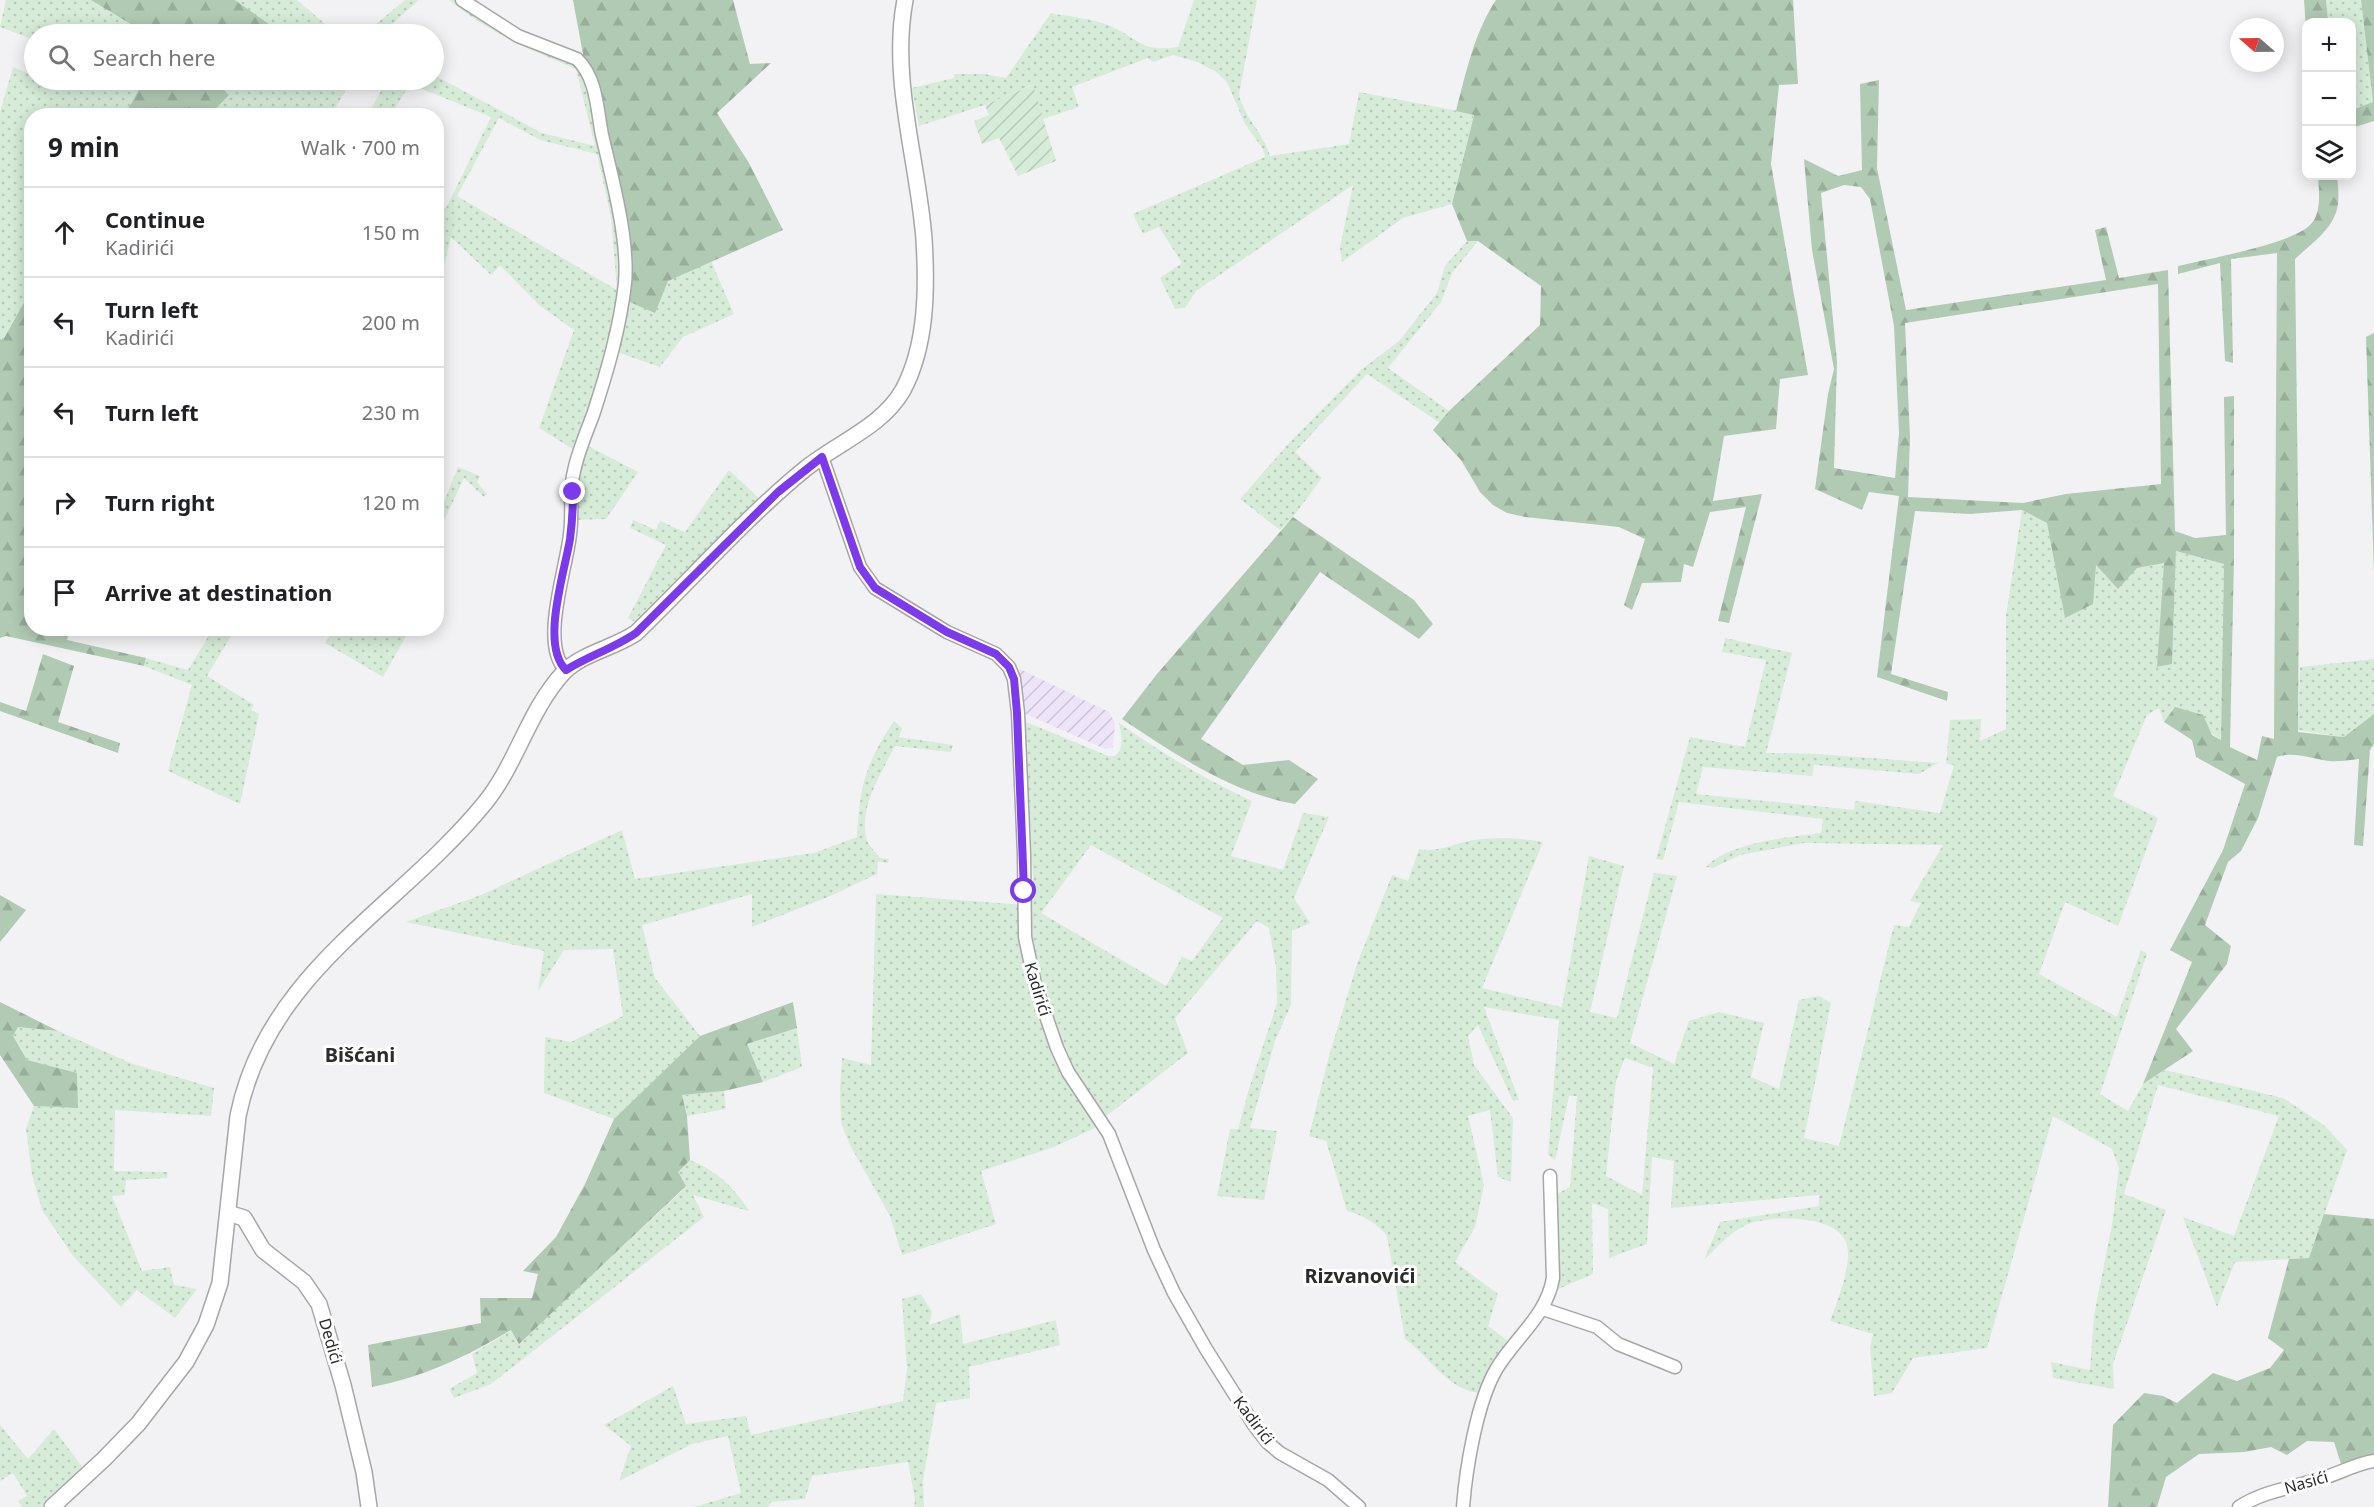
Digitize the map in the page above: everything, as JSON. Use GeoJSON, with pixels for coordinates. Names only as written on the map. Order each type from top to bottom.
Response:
{"type":"FeatureCollection","features":[{"type":"Feature","properties":{"kind":"street"},"geometry":{"type":"LineString","coordinates":[[462,0],[518,36],[577,60],[584,66],[594,92],[619,210],[624,257],[623,292],[604,379],[574,469],[570,536],[555,616],[558,658],[566,670]]}},
{"type":"Feature","properties":{"kind":"street"},"geometry":{"type":"LineString","coordinates":[[52,1507],[123,1440],[155,1404],[186,1362],[206,1324],[220,1283],[238,1116],[250,1069],[268,1033],[321,963],[339,944],[401,890],[483,806],[501,778],[538,708],[566,670],[586,657],[622,642],[636,633],[778,492],[822,457],[880,417],[893,404],[909,377],[918,348],[926,268],[923,228],[901,74],[901,28],[905,0]]}},
{"type":"Feature","properties":{"kind":"street","name":"Kadirići"},"geometry":{"type":"LineString","coordinates":[[822,457],[860,567],[875,588],[947,632],[996,654],[1009,667],[1014,679],[1017,713],[1025,937],[1035,984],[1057,1048],[1068,1072],[1109,1134],[1154,1250],[1174,1293],[1254,1425],[1267,1442],[1280,1453],[1328,1480],[1359,1507]]}},
{"type":"Feature","properties":{"kind":"street"},"geometry":{"type":"LineString","coordinates":[[1463,1507],[1465,1483],[1487,1389],[1498,1366],[1543,1309],[1551,1289],[1553,1278],[1550,1176]]}},
{"type":"Feature","properties":{"kind":"street","name":"Dedići"},"geometry":{"type":"LineString","coordinates":[[228,1213],[244,1218],[263,1250],[304,1282],[320,1304],[343,1384],[364,1472],[369,1507]]}},
{"type":"Feature","properties":{"kind":"street"},"geometry":{"type":"LineString","coordinates":[[1543,1309],[1597,1327],[1618,1344],[1675,1366]]}},
{"type":"Feature","properties":{"kind":"street","name":"Nasići"},"geometry":{"type":"LineString","coordinates":[[2239,1507],[2263,1494],[2374,1461]]}},
{"type":"Feature","properties":{"kind":"shaded area"},"geometry":{"type":"Polygon","coordinates":[[[1020,669],[1109,712],[1115,723],[1113,747],[1105,749],[1026,714],[1017,671],[1020,669]]]}},
{"type":"Feature","properties":{"kind":"green space"},"geometry":{"type":"Polygon","coordinates":[[[6,0],[91,0],[131,24],[24,24],[24,36],[0,27],[6,0]]]}},
{"type":"Feature","properties":{"kind":"green space"},"geometry":{"type":"Polygon","coordinates":[[[91,0],[235,0],[269,24],[131,24],[91,0]]]}},
{"type":"Feature","properties":{"kind":"green space"},"geometry":{"type":"Polygon","coordinates":[[[235,0],[297,0],[325,24],[268,24],[235,0]]]}},
{"type":"Feature","properties":{"kind":"green space"},"geometry":{"type":"Polygon","coordinates":[[[405,0],[419,0],[392,24],[376,24],[405,0]]]}},
{"type":"Feature","properties":{"kind":"green space"},"geometry":{"type":"Polygon","coordinates":[[[449,0],[462,0],[585,65],[606,150],[627,291],[579,453],[539,428],[574,330],[540,306],[500,265],[491,275],[451,237],[444,265],[444,207],[446,208],[491,117],[425,90],[444,90],[444,80],[542,133],[595,146],[576,69],[510,39],[480,22],[449,0]],[[499,118],[457,196],[617,290],[611,217],[597,154],[540,140],[499,118]]]}},
{"type":"Feature","properties":{"kind":"green space"},"geometry":{"type":"Polygon","coordinates":[[[573,0],[733,0],[750,64],[771,63],[717,113],[749,163],[783,230],[668,281],[655,313],[625,300],[621,218],[585,65],[573,0]]]}},
{"type":"Feature","properties":{"kind":"green space"},"geometry":{"type":"Polygon","coordinates":[[[1194,0],[1257,0],[1239,94],[1245,111],[1270,156],[1349,144],[1359,92],[1474,114],[1452,204],[1403,218],[1342,262],[1340,247],[1353,185],[1196,291],[1185,308],[1175,309],[1160,278],[1182,263],[1159,227],[1143,234],[1133,214],[1265,157],[1263,149],[1245,124],[1227,82],[1215,71],[1197,62],[1173,55],[1153,62],[1148,58],[1072,87],[1079,107],[1043,119],[1032,85],[985,105],[919,126],[912,88],[954,78],[954,74],[985,74],[1006,78],[1051,13],[1101,23],[1147,46],[1178,47],[1194,0]]]}},
{"type":"Feature","properties":{"kind":"green space"},"geometry":{"type":"Polygon","coordinates":[[[1496,0],[1793,0],[1798,84],[1779,85],[1771,164],[1808,375],[1780,379],[1776,429],[1724,436],[1713,501],[1762,494],[1729,623],[1718,621],[1746,507],[1710,512],[1693,567],[1684,564],[1681,582],[1642,583],[1632,610],[1624,605],[1645,539],[1619,527],[1507,513],[1493,505],[1480,492],[1461,460],[1433,430],[1449,411],[1540,325],[1541,286],[1478,241],[1467,241],[1452,204],[1474,115],[1456,111],[1476,40],[1496,0]]]}},
{"type":"Feature","properties":{"kind":"green space"},"geometry":{"type":"Polygon","coordinates":[[[2304,0],[2326,0],[2328,18],[2305,18],[2304,0]]]}},
{"type":"Feature","properties":{"kind":"green space"},"geometry":{"type":"Polygon","coordinates":[[[2326,0],[2361,0],[2373,102],[2356,108],[2356,18],[2328,18],[2326,0]]]}},
{"type":"Feature","properties":{"kind":"green space"},"geometry":{"type":"Polygon","coordinates":[[[2361,0],[2374,0],[2374,121],[2356,127],[2356,108],[2373,102],[2361,0]]]}},
{"type":"Feature","properties":{"kind":"green space"},"geometry":{"type":"Polygon","coordinates":[[[13,67],[24,72],[24,90],[139,90],[129,108],[24,108],[24,302],[2,341],[0,339],[0,112],[13,67]]]}},
{"type":"Feature","properties":{"kind":"green space"},"geometry":{"type":"Polygon","coordinates":[[[1879,80],[1877,168],[1906,310],[2106,280],[2095,230],[2106,227],[2119,278],[2168,270],[2175,531],[2195,538],[2226,535],[2224,397],[2234,396],[2234,556],[2230,747],[2257,760],[2262,736],[2274,739],[2277,253],[2231,259],[2233,363],[2225,361],[2220,263],[2178,274],[2178,266],[2248,250],[2300,232],[2310,225],[2316,215],[2319,202],[2318,180],[2337,180],[2338,204],[2328,228],[2295,259],[2299,580],[2298,732],[2344,737],[2374,714],[2374,744],[2370,750],[2363,846],[2354,845],[2359,759],[2333,761],[2296,755],[2277,757],[2258,818],[2241,851],[2228,862],[2205,925],[2231,946],[2227,964],[2176,1029],[2193,1051],[2143,1084],[2192,962],[2170,950],[2223,850],[2245,784],[2196,757],[2192,740],[2164,722],[2175,707],[2203,715],[2212,735],[2221,740],[2224,564],[2176,551],[2172,664],[2157,667],[2164,563],[2137,568],[2118,589],[2096,565],[2093,604],[2065,618],[2047,523],[2022,510],[1970,514],[1915,511],[1891,674],[1948,692],[1947,701],[1877,677],[1899,496],[1869,492],[1862,510],[1815,489],[1828,394],[1834,369],[1812,250],[1804,159],[1838,176],[1862,170],[1860,84],[1879,80]],[[1844,185],[1821,193],[1837,362],[1834,468],[1895,478],[1899,433],[1894,326],[1870,199],[1861,187],[1844,185]],[[2158,284],[1905,323],[1910,437],[1908,497],[2023,503],[2066,494],[2161,484],[2158,284]]]}},
{"type":"Feature","properties":{"kind":"green space"},"geometry":{"type":"Polygon","coordinates":[[[1033,85],[1056,161],[1018,176],[999,138],[982,144],[974,121],[989,115],[985,105],[1033,85]]]}},
{"type":"Feature","properties":{"kind":"green space"},"geometry":{"type":"Polygon","coordinates":[[[139,90],[224,90],[229,95],[217,108],[129,108],[139,90]]]}},
{"type":"Feature","properties":{"kind":"green space"},"geometry":{"type":"Polygon","coordinates":[[[224,90],[346,90],[335,108],[217,108],[229,95],[224,90]]]}},
{"type":"Feature","properties":{"kind":"green space"},"geometry":{"type":"Polygon","coordinates":[[[381,90],[406,90],[395,108],[371,108],[381,90]]]}},
{"type":"Feature","properties":{"kind":"green space"},"geometry":{"type":"Polygon","coordinates":[[[1467,241],[1478,241],[1452,273],[1441,302],[1388,368],[1449,411],[1440,423],[1367,374],[1295,452],[1322,478],[1293,517],[1280,530],[1240,499],[1289,443],[1361,370],[1399,341],[1437,293],[1445,266],[1467,241]]]}},
{"type":"Feature","properties":{"kind":"green space"},"geometry":{"type":"Polygon","coordinates":[[[711,261],[734,314],[683,337],[660,367],[617,352],[625,300],[711,261]]]}},
{"type":"Feature","properties":{"kind":"green space"},"geometry":{"type":"Polygon","coordinates":[[[24,302],[24,636],[68,636],[67,640],[146,658],[144,666],[6,636],[0,638],[0,339],[3,340],[24,302]]]}},
{"type":"Feature","properties":{"kind":"green space"},"geometry":{"type":"Polygon","coordinates":[[[2374,333],[2374,572],[2366,337],[2374,333]]]}},
{"type":"Feature","properties":{"kind":"green space"},"geometry":{"type":"Polygon","coordinates":[[[586,445],[638,472],[606,519],[576,520],[577,479],[586,445]]]}},
{"type":"Feature","properties":{"kind":"green space"},"geometry":{"type":"Polygon","coordinates":[[[458,467],[480,476],[477,482],[487,494],[484,497],[464,478],[444,521],[444,502],[458,467]]]}},
{"type":"Feature","properties":{"kind":"green space"},"geometry":{"type":"Polygon","coordinates":[[[729,470],[763,502],[640,625],[628,618],[666,545],[630,528],[633,520],[656,530],[660,521],[685,532],[729,470]]]}},
{"type":"Feature","properties":{"kind":"green space"},"geometry":{"type":"Polygon","coordinates":[[[2022,510],[2047,523],[2051,540],[2095,564],[2137,568],[2164,563],[2158,667],[2172,664],[2176,551],[2224,564],[2221,740],[2175,707],[2164,722],[2159,708],[2147,715],[2113,796],[2158,818],[2118,926],[2065,902],[2039,974],[2117,1017],[2141,950],[2147,954],[2100,1094],[2128,1111],[2143,1084],[2165,1070],[2283,1098],[2324,1125],[2347,1150],[2309,1258],[2235,1262],[2217,1307],[2183,1217],[2234,1236],[2279,1116],[2158,1085],[2124,1194],[2166,1210],[2113,1364],[2114,1389],[2053,1378],[2051,1362],[2090,1370],[2094,1315],[2112,1225],[2119,1168],[2112,1149],[2053,1116],[1987,1348],[1913,1358],[1892,1393],[1874,1396],[1870,1347],[1873,1334],[1830,1321],[1844,1280],[1848,1258],[1848,1248],[1838,1231],[1814,1221],[1769,1219],[1746,1225],[1734,1232],[1704,1260],[1720,1222],[1819,1206],[1819,1195],[1671,1208],[1674,1161],[1652,1157],[1647,1244],[1609,1258],[1608,1209],[1592,1203],[1593,1274],[1556,1290],[1553,1196],[1570,1187],[1577,1096],[1569,1096],[1555,1161],[1548,1154],[1559,1020],[1484,1007],[1519,1100],[1513,1101],[1478,1025],[1468,1036],[1474,1065],[1513,1118],[1511,1182],[1498,1177],[1490,1110],[1468,1116],[1484,1185],[1475,1227],[1455,1262],[1498,1294],[1488,1326],[1509,1342],[1492,1365],[1478,1393],[1467,1390],[1447,1378],[1405,1339],[1387,1236],[1369,1220],[1347,1211],[1326,1141],[1309,1136],[1329,1056],[1357,964],[1392,875],[1408,881],[1419,849],[1433,850],[1491,838],[1543,842],[1482,988],[1562,1007],[1589,856],[1624,866],[1590,1012],[1617,1018],[1654,873],[1677,876],[1630,1043],[1674,1064],[1689,1021],[1719,1012],[1764,1023],[1751,1077],[1779,1089],[1799,1000],[1819,996],[1831,1003],[1804,1138],[1839,1146],[1894,925],[1909,927],[1921,903],[1910,901],[1943,845],[1804,843],[1740,855],[1713,868],[1706,867],[1728,852],[1759,842],[1821,833],[1823,819],[1679,802],[1663,860],[1656,859],[1690,737],[1745,747],[1766,660],[1722,652],[1725,638],[1792,653],[1766,753],[1817,754],[1938,763],[1919,774],[1814,765],[1812,776],[1703,767],[1696,794],[1854,810],[1855,801],[1940,813],[1954,765],[1946,764],[1950,720],[1981,719],[1980,741],[2006,729],[2006,616],[2022,510]],[[1625,1058],[1616,1081],[1606,1176],[1642,1195],[1653,1068],[1625,1058]]]}},
{"type":"Feature","properties":{"kind":"green space"},"geometry":{"type":"Polygon","coordinates":[[[1293,517],[1414,600],[1433,624],[1419,639],[1320,572],[1201,739],[1243,765],[1289,760],[1318,779],[1295,804],[1271,799],[1226,782],[1122,719],[1157,674],[1293,517]]]}},
{"type":"Feature","properties":{"kind":"green space"},"geometry":{"type":"Polygon","coordinates":[[[209,636],[231,636],[207,676],[254,705],[251,710],[259,714],[240,804],[168,771],[192,685],[144,666],[146,658],[188,670],[209,636]]]}},
{"type":"Feature","properties":{"kind":"green space"},"geometry":{"type":"Polygon","coordinates":[[[330,636],[406,636],[383,677],[325,643],[330,636]]]}},
{"type":"Feature","properties":{"kind":"green space"},"geometry":{"type":"Polygon","coordinates":[[[43,654],[74,666],[58,722],[120,743],[118,753],[0,711],[0,702],[26,711],[43,654]]]}},
{"type":"Feature","properties":{"kind":"green space"},"geometry":{"type":"Polygon","coordinates":[[[2374,659],[2374,714],[2344,737],[2298,730],[2300,667],[2374,659]]]}},
{"type":"Feature","properties":{"kind":"green space"},"geometry":{"type":"Polygon","coordinates":[[[894,721],[902,728],[899,737],[953,745],[951,752],[895,746],[872,793],[865,818],[868,843],[880,858],[889,859],[888,863],[878,862],[877,874],[828,897],[752,927],[752,894],[642,925],[655,978],[700,1036],[614,1119],[544,1093],[545,1037],[571,1042],[623,1016],[613,949],[564,950],[538,991],[544,951],[406,922],[481,895],[622,830],[635,879],[814,853],[857,837],[862,789],[870,763],[894,721]]]}},
{"type":"Feature","properties":{"kind":"green space"},"geometry":{"type":"Polygon","coordinates":[[[1024,721],[1108,756],[1115,756],[1120,749],[1122,741],[1119,723],[1184,765],[1252,801],[1231,856],[1283,870],[1303,813],[1329,817],[1294,898],[1310,923],[1292,931],[1291,1005],[1275,1041],[1250,1128],[1277,1131],[1264,1200],[1217,1196],[1230,1129],[1238,1129],[1277,1003],[1276,967],[1269,928],[1257,921],[1175,1018],[1188,1053],[1105,1117],[1067,1057],[1045,997],[1035,961],[1031,934],[1033,877],[1024,721]],[[1091,845],[1041,913],[1166,986],[1182,957],[1192,961],[1223,918],[1091,845]]]}},
{"type":"Feature","properties":{"kind":"green space"},"geometry":{"type":"Polygon","coordinates":[[[876,894],[1024,905],[1037,998],[1101,1125],[1054,1147],[981,1171],[996,1224],[902,1255],[890,1216],[851,1147],[841,1123],[842,1058],[871,1065],[876,894]]]}},
{"type":"Feature","properties":{"kind":"green space"},"geometry":{"type":"Polygon","coordinates":[[[0,895],[26,910],[0,942],[0,895]]]}},
{"type":"Feature","properties":{"kind":"green space"},"geometry":{"type":"Polygon","coordinates":[[[0,1002],[58,1031],[18,1027],[13,1036],[27,1060],[77,1073],[78,1108],[34,1106],[0,1055],[0,1002]]]}},
{"type":"Feature","properties":{"kind":"green space"},"geometry":{"type":"Polygon","coordinates":[[[793,1002],[797,1028],[747,1044],[763,1082],[724,1091],[682,1095],[687,1116],[690,1160],[678,1172],[686,1186],[519,1344],[511,1330],[478,1349],[427,1372],[372,1387],[368,1345],[481,1323],[480,1298],[532,1298],[538,1274],[523,1271],[556,1237],[585,1184],[614,1119],[700,1036],[793,1002]]]}},
{"type":"Feature","properties":{"kind":"green space"},"geometry":{"type":"Polygon","coordinates":[[[18,1027],[58,1031],[133,1064],[214,1088],[211,1116],[115,1110],[114,1171],[168,1172],[167,1178],[126,1180],[125,1195],[112,1196],[142,1271],[170,1267],[174,1285],[197,1289],[175,1318],[137,1290],[121,1307],[73,1256],[42,1210],[32,1175],[26,1129],[34,1106],[77,1107],[27,1060],[13,1036],[18,1027]]]}},
{"type":"Feature","properties":{"kind":"green space"},"geometry":{"type":"Polygon","coordinates":[[[797,1028],[802,1067],[763,1082],[747,1044],[797,1028]]]}},
{"type":"Feature","properties":{"kind":"green space"},"geometry":{"type":"Polygon","coordinates":[[[724,1091],[726,1109],[687,1116],[682,1095],[724,1091]]]}},
{"type":"Feature","properties":{"kind":"green space"},"geometry":{"type":"Polygon","coordinates":[[[690,1160],[708,1169],[724,1181],[749,1211],[693,1195],[704,1217],[491,1384],[454,1398],[449,1389],[477,1373],[472,1354],[512,1330],[519,1343],[686,1187],[677,1172],[690,1160]]]}},
{"type":"Feature","properties":{"kind":"green space"},"geometry":{"type":"Polygon","coordinates":[[[2324,1214],[2374,1219],[2374,1455],[2342,1467],[2334,1442],[2307,1441],[2287,1455],[2271,1447],[2244,1452],[2199,1454],[2166,1477],[2157,1507],[2108,1507],[2113,1425],[2144,1393],[2163,1396],[2177,1403],[2213,1373],[2237,1381],[2270,1368],[2284,1350],[2268,1338],[2289,1259],[2309,1258],[2324,1214]]]}},
{"type":"Feature","properties":{"kind":"green space"},"geometry":{"type":"Polygon","coordinates":[[[921,1294],[932,1312],[929,1325],[960,1314],[963,1344],[1056,1320],[1060,1345],[969,1367],[970,1398],[936,1403],[923,1481],[924,1507],[914,1507],[915,1499],[908,1462],[812,1476],[805,1499],[771,1502],[768,1507],[694,1507],[741,1493],[728,1436],[692,1444],[619,1481],[631,1446],[604,1425],[673,1386],[686,1424],[746,1416],[751,1435],[903,1401],[907,1369],[902,1299],[921,1294]]]}},
{"type":"Feature","properties":{"kind":"green space"},"geometry":{"type":"Polygon","coordinates":[[[0,1425],[28,1459],[54,1429],[86,1472],[50,1507],[22,1507],[18,1501],[27,1496],[13,1473],[0,1481],[0,1425]]]}},
{"type":"Feature","properties":{"kind":"district","name":"Bišćani"},"geometry":{"type":"Point","coordinates":[360,1054]}},
{"type":"Feature","properties":{"kind":"district","name":"Rizvanovići"},"geometry":{"type":"Point","coordinates":[1360,1275]}},
{"type":"Feature","properties":{"kind":"route"},"geometry":{"type":"LineString","coordinates":[[573,492],[570,536],[555,616],[558,658],[566,670],[586,657],[622,642],[636,633],[778,492],[822,457],[860,567],[866,578],[887,597],[947,632],[987,648],[1009,667],[1014,679],[1017,713],[1024,891]]}}]}
